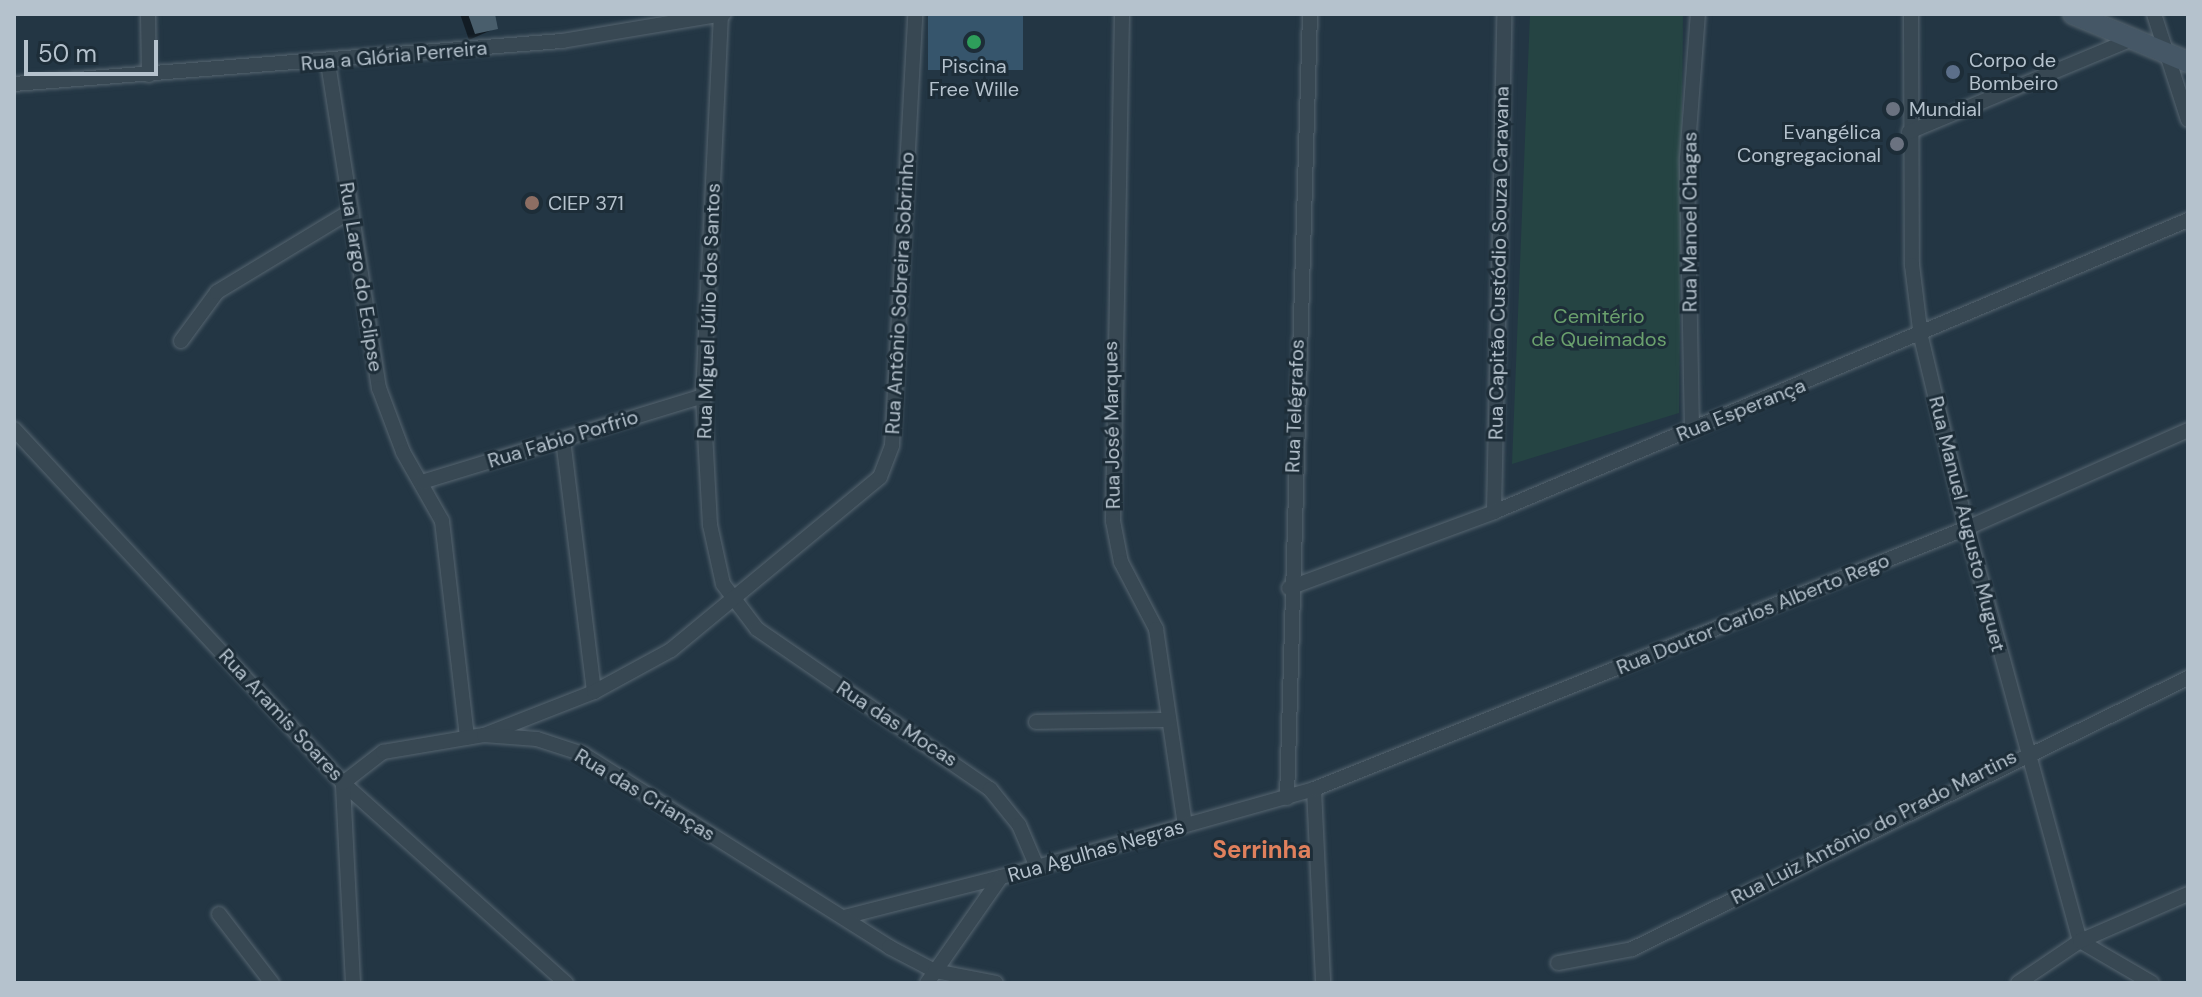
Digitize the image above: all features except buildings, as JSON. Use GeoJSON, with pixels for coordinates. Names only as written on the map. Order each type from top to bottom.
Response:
{"type":"FeatureCollection","features":[{"type":"Feature","properties":{"kind":"main road"},"geometry":{"type":"LineString","coordinates":[[2073,14],[2188,62]]}},
{"type":"Feature","properties":{"kind":"street"},"geometry":{"type":"LineString","coordinates":[[148,14],[149,75]]}},
{"type":"Feature","properties":{"kind":"street","name":"Rua a Glória Perreira"},"geometry":{"type":"LineString","coordinates":[[14,84],[328,63],[562,41],[723,14]]}},
{"type":"Feature","properties":{"kind":"street","name":"Rua Miguel Júlio dos Santos"},"geometry":{"type":"LineString","coordinates":[[723,14],[703,396],[710,525],[732,603]]}},
{"type":"Feature","properties":{"kind":"street","name":"Rua Antônio Sobreira Sobrinho"},"geometry":{"type":"LineString","coordinates":[[484,735],[594,692],[671,650],[863,494],[888,462],[915,14]]}},
{"type":"Feature","properties":{"kind":"street","name":"Rua José Marques"},"geometry":{"type":"LineString","coordinates":[[1122,14],[1111,493],[1121,562],[1156,629],[1185,825]]}},
{"type":"Feature","properties":{"kind":"street","name":"Rua Telégrafos"},"geometry":{"type":"LineString","coordinates":[[1287,798],[1289,588],[1310,14]]}},
{"type":"Feature","properties":{"kind":"street","name":"Rua Capitão Custódio Souza Caravana"},"geometry":{"type":"LineString","coordinates":[[1494,512],[1504,14]]}},
{"type":"Feature","properties":{"kind":"street","name":"Rua Manoel Chagas"},"geometry":{"type":"LineString","coordinates":[[1692,430],[1687,159],[1698,14]]}},
{"type":"Feature","properties":{"kind":"street","name":"Rua Manuel Augusto Muguet"},"geometry":{"type":"LineString","coordinates":[[1911,14],[1909,132],[1921,337],[1967,528],[2080,941]]}},
{"type":"Feature","properties":{"kind":"street"},"geometry":{"type":"LineString","coordinates":[[2154,14],[2188,120]]}},
{"type":"Feature","properties":{"kind":"street"},"geometry":{"type":"LineString","coordinates":[[1909,132],[2130,40]]}},
{"type":"Feature","properties":{"kind":"street","name":"Rua Largo do Eclipse"},"geometry":{"type":"LineString","coordinates":[[328,63],[382,399],[442,521],[467,738]]}},
{"type":"Feature","properties":{"kind":"street"},"geometry":{"type":"LineString","coordinates":[[181,341],[217,292],[351,211]]}},
{"type":"Feature","properties":{"kind":"street","name":"Rua Esperança"},"geometry":{"type":"LineString","coordinates":[[1289,588],[1494,512],[1921,337],[2188,220]]}},
{"type":"Feature","properties":{"kind":"street","name":"Rua Fabio Porfrio"},"geometry":{"type":"LineString","coordinates":[[422,482],[703,396]]}},
{"type":"Feature","properties":{"kind":"street","name":"Rua Aramis Soares"},"geometry":{"type":"LineString","coordinates":[[14,429],[343,783],[566,983]]}},
{"type":"Feature","properties":{"kind":"street","name":"Rua Doutor Carlos Alberto Rego"},"geometry":{"type":"LineString","coordinates":[[1314,789],[1967,528],[2188,430]]}},
{"type":"Feature","properties":{"kind":"street"},"geometry":{"type":"LineString","coordinates":[[563,439],[594,692]]}},
{"type":"Feature","properties":{"kind":"street","name":"Rua das Mocas"},"geometry":{"type":"LineString","coordinates":[[732,603],[786,651],[990,789],[1019,825],[1037,867]]}},
{"type":"Feature","properties":{"kind":"street","name":"Rua Luiz Antônio do Prado Martins"},"geometry":{"type":"LineString","coordinates":[[1558,963],[1632,949],[2026,751],[2188,678]]}},
{"type":"Feature","properties":{"kind":"street"},"geometry":{"type":"LineString","coordinates":[[1036,722],[1169,720]]}},
{"type":"Feature","properties":{"kind":"street","name":"Rua das Crianças"},"geometry":{"type":"LineString","coordinates":[[343,783],[383,752],[484,735],[537,739],[583,754],[844,917],[931,977]]}},
{"type":"Feature","properties":{"kind":"street"},"geometry":{"type":"LineString","coordinates":[[343,783],[353,983]]}},
{"type":"Feature","properties":{"kind":"street"},"geometry":{"type":"LineString","coordinates":[[1314,789],[1323,983]]}},
{"type":"Feature","properties":{"kind":"street","name":"Rua Agulhas Negras"},"geometry":{"type":"LineString","coordinates":[[931,977],[1001,877],[1314,789]]}},
{"type":"Feature","properties":{"kind":"street"},"geometry":{"type":"LineString","coordinates":[[844,917],[1001,877]]}},
{"type":"Feature","properties":{"kind":"street"},"geometry":{"type":"LineString","coordinates":[[2018,983],[2080,941],[2188,894]]}},
{"type":"Feature","properties":{"kind":"street"},"geometry":{"type":"LineString","coordinates":[[219,914],[272,983]]}},
{"type":"Feature","properties":{"kind":"street"},"geometry":{"type":"LineString","coordinates":[[2080,941],[2152,983]]}},
{"type":"Feature","properties":{"kind":"street"},"geometry":{"type":"LineString","coordinates":[[931,977],[996,983]]}},
{"type":"Feature","properties":{"kind":"green space","name":"Cemitério de Queimados"},"geometry":{"type":"Polygon","coordinates":[[[1530,14],[1683,14],[1679,413],[1512,464],[1530,14]]]}},
{"type":"Feature","properties":{"kind":"water","name":"Piscina Free Wille"},"geometry":{"type":"Polygon","coordinates":[[[928,14],[1023,14],[1023,70],[928,70],[928,14]]]}},
{"type":"Feature","properties":{"kind":"place","name":"Piscina Free Wille"},"geometry":{"type":"Point","coordinates":[974,42]}},
{"type":"Feature","properties":{"kind":"place","name":"Corpo de Bombeiro"},"geometry":{"type":"Point","coordinates":[1953,72]}},
{"type":"Feature","properties":{"kind":"place","name":"Mundial"},"geometry":{"type":"Point","coordinates":[1893,109]}},
{"type":"Feature","properties":{"kind":"place","name":"Evangélica Congregacional"},"geometry":{"type":"Point","coordinates":[1897,144]}},
{"type":"Feature","properties":{"kind":"place","name":"CIEP 371"},"geometry":{"type":"Point","coordinates":[532,203]}},
{"type":"Feature","properties":{"kind":"district","name":"Serrinha"},"geometry":{"type":"Point","coordinates":[1262,850]}}]}
